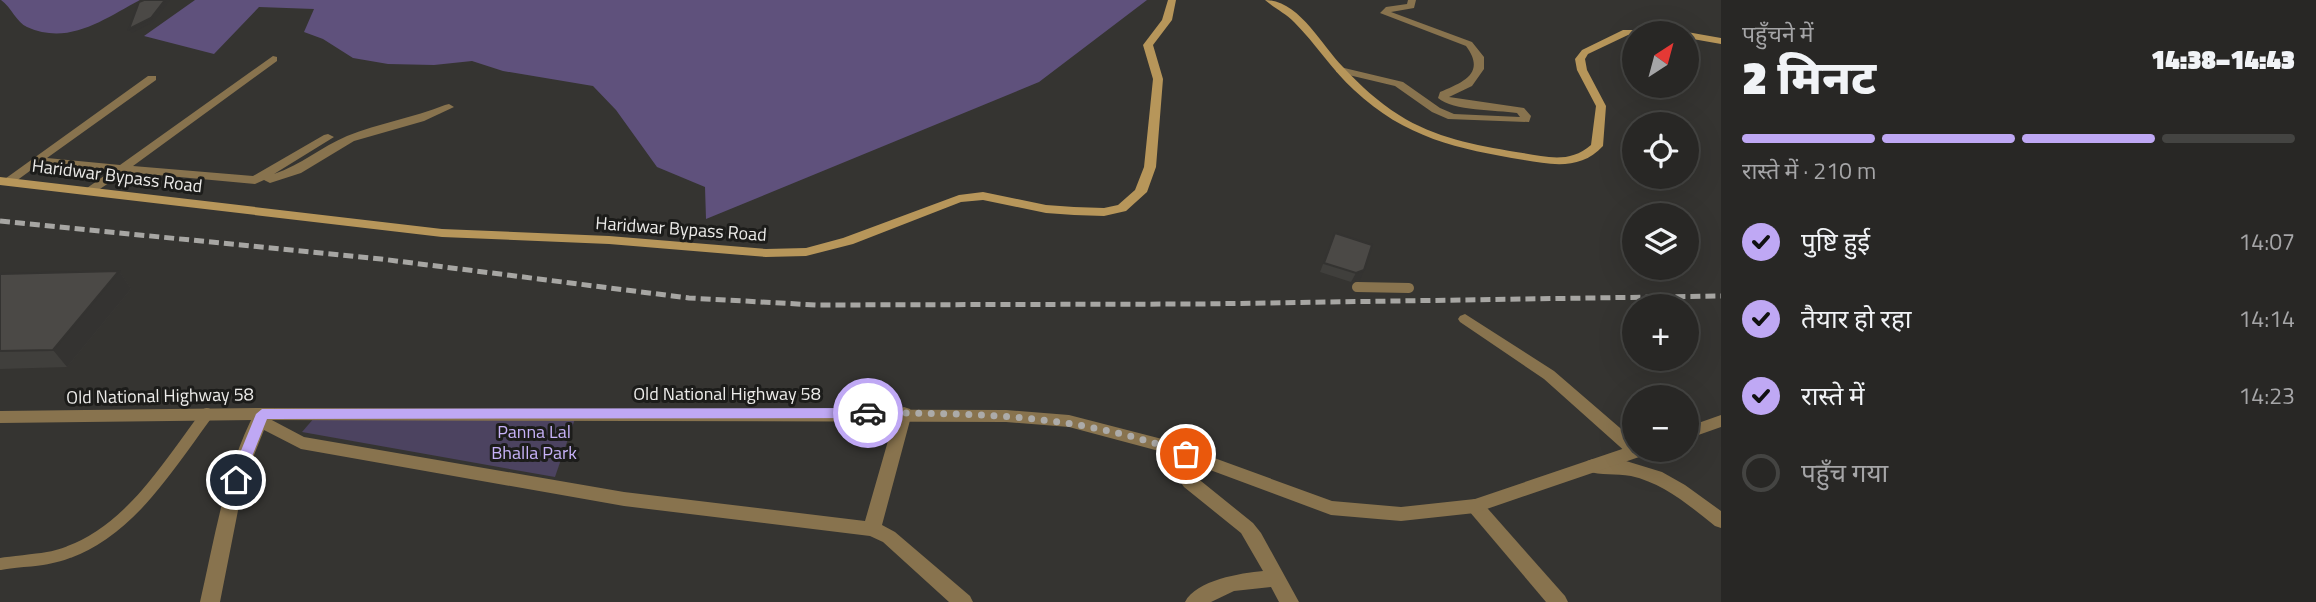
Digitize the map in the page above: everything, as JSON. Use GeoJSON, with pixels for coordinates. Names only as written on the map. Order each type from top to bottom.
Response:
{"type":"FeatureCollection","features":[{"type":"Feature","properties":{"kind":"main road","name":"Haridwar Bypass Road"},"geometry":{"type":"LineString","coordinates":[[4,181],[442,233],[609,240],[766,253],[806,252],[848,242],[960,199],[983,196],[1046,209],[1104,212],[1122,208],[1141,192],[1150,167],[1157,79],[1148,45],[1167,20],[1172,0]]}},
{"type":"Feature","properties":{"kind":"main road"},"geometry":{"type":"LineString","coordinates":[[1269,0],[1282,6],[1297,20],[1340,70],[1391,116],[1437,140],[1473,149],[1545,160],[1580,159],[1597,146],[1601,106],[1582,70],[1580,59],[1585,52],[1622,34]]}},
{"type":"Feature","properties":{"kind":"main road"},"geometry":{"type":"LineString","coordinates":[[1699,37],[1721,41]]}},
{"type":"Feature","properties":{"kind":"street"},"geometry":{"type":"LineString","coordinates":[[1340,70],[1399,85],[1436,110],[1452,117],[1525,120],[1526,116],[1520,110],[1451,102],[1443,98],[1444,94],[1468,84],[1479,69],[1479,57],[1469,44],[1385,13],[1388,9],[1411,6],[1412,0]]}},
{"type":"Feature","properties":{"kind":"street"},"geometry":{"type":"LineString","coordinates":[[91,191],[273,59]]}},
{"type":"Feature","properties":{"kind":"street"},"geometry":{"type":"LineString","coordinates":[[4,181],[152,78]]}},
{"type":"Feature","properties":{"kind":"street"},"geometry":{"type":"LineString","coordinates":[[36,161],[270,179],[296,170],[350,139],[420,119],[449,107]]}},
{"type":"Feature","properties":{"kind":"street"},"geometry":{"type":"LineString","coordinates":[[257,180],[328,137]]}},
{"type":"Feature","properties":{"kind":"street"},"geometry":{"type":"LineString","coordinates":[[1465,318],[1549,374],[1622,438]]}},
{"type":"Feature","properties":{"kind":"street"},"geometry":{"type":"LineString","coordinates":[[872,529],[904,413]]}},
{"type":"Feature","properties":{"kind":"street","name":"Old National Highway 58"},"geometry":{"type":"LineString","coordinates":[[0,417],[904,413],[1006,416],[1069,422],[1162,445],[1331,508],[1401,514],[1475,506],[1622,455]]}},
{"type":"Feature","properties":{"kind":"street"},"geometry":{"type":"LineString","coordinates":[[210,602],[236,480],[261,417],[291,439],[314,445],[624,499],[872,529],[889,537],[964,602]]}},
{"type":"Feature","properties":{"kind":"street"},"geometry":{"type":"LineString","coordinates":[[1699,429],[1721,421]]}},
{"type":"Feature","properties":{"kind":"street"},"geometry":{"type":"LineString","coordinates":[[1162,445],[1190,482],[1247,528],[1289,602]]}},
{"type":"Feature","properties":{"kind":"street"},"geometry":{"type":"LineString","coordinates":[[1593,466],[1607,469],[1630,468],[1660,478],[1721,521]]}},
{"type":"Feature","properties":{"kind":"street"},"geometry":{"type":"LineString","coordinates":[[1475,506],[1558,602]]}},
{"type":"Feature","properties":{"kind":"street"},"geometry":{"type":"LineString","coordinates":[[1195,602],[1213,589],[1231,582],[1277,578]]}},
{"type":"Feature","properties":{"kind":"lane"},"geometry":{"type":"LineString","coordinates":[[1357,288],[1409,288]]}},
{"type":"Feature","properties":{"kind":"lane"},"geometry":{"type":"LineString","coordinates":[[0,564],[69,552],[101,536],[148,490],[207,414]]}},
{"type":"Feature","properties":{"kind":"green space","name":"Panna Lal Bhalla Park"},"geometry":{"type":"Polygon","coordinates":[[[578,410],[555,477],[302,432],[315,417],[578,410]]]}},
{"type":"Feature","properties":{"kind":"shaded area"},"geometry":{"type":"Polygon","coordinates":[[[1,0],[140,0],[86,28],[57,33],[42,32],[23,25],[1,0]]]}},
{"type":"Feature","properties":{"kind":"shaded area"},"geometry":{"type":"Polygon","coordinates":[[[195,0],[1147,0],[1039,82],[706,219],[705,187],[657,167],[616,110],[593,86],[503,71],[472,61],[434,65],[388,64],[353,58],[323,39],[304,32],[314,9],[259,7],[214,54],[144,36],[195,0]]]}},
{"type":"Feature","properties":{"kind":"building"},"geometry":{"type":"Polygon","coordinates":[[[165,0],[151,18],[129,29],[139,2],[165,0]]]}},
{"type":"Feature","properties":{"kind":"building"},"geometry":{"type":"Polygon","coordinates":[[[1335,233],[1372,245],[1364,270],[1356,273],[1324,263],[1335,233]]]}},
{"type":"Feature","properties":{"kind":"building"},"geometry":{"type":"Polygon","coordinates":[[[119,271],[53,350],[0,351],[0,274],[119,271]]]}},
{"type":"Feature","properties":{"kind":"railway"},"geometry":{"type":"LineString","coordinates":[[0,221],[381,259],[689,298],[816,305],[1200,304],[1721,296]]}},
{"type":"Feature","properties":{"kind":"way so far"},"geometry":{"type":"LineString","coordinates":[[868,413],[1006,416],[1069,422],[1162,445],[1186,454]]}},
{"type":"Feature","properties":{"kind":"route"},"geometry":{"type":"LineString","coordinates":[[236,480],[262,414],[868,413]]}}]}
